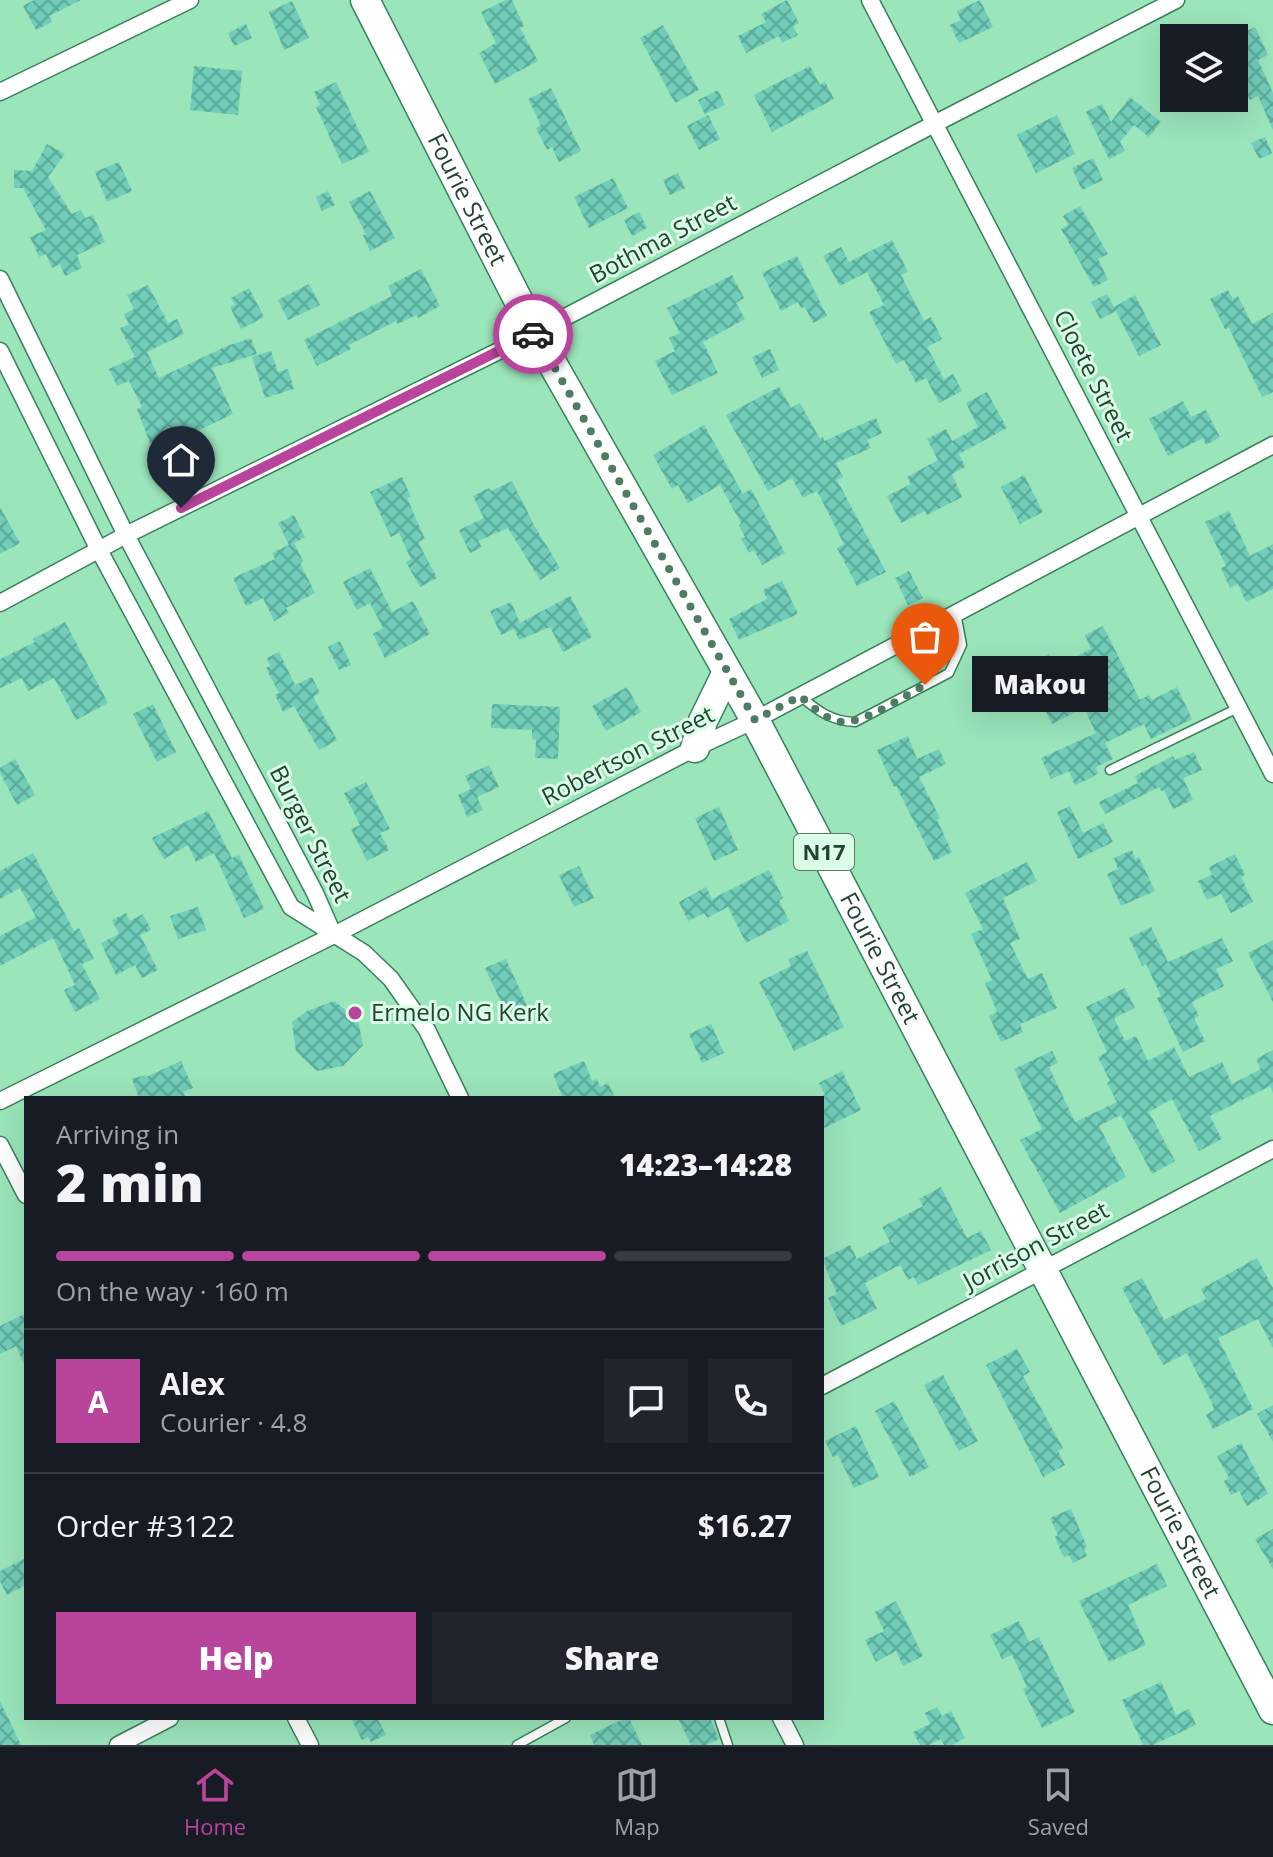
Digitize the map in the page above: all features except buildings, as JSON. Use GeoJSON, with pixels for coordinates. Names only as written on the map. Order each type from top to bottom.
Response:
{"type":"FeatureCollection","features":[{"type":"Feature","properties":{"kind":"highway","name":"Fourie Street"},"geometry":{"type":"LineString","coordinates":[[365,0],[535,333],[755,720],[1273,1710]]}},
{"type":"Feature","properties":{"kind":"highway"},"geometry":{"type":"LineString","coordinates":[[695,748],[703,721],[727,672]]}},
{"type":"Feature","properties":{"kind":"street"},"geometry":{"type":"LineString","coordinates":[[0,92],[190,0]]}},
{"type":"Feature","properties":{"kind":"street","name":"Cloete Street"},"geometry":{"type":"LineString","coordinates":[[870,0],[1273,774]]}},
{"type":"Feature","properties":{"kind":"street","name":"Bothma Street"},"geometry":{"type":"LineString","coordinates":[[0,603],[126,535],[535,333],[1176,0]]}},
{"type":"Feature","properties":{"kind":"street","name":"Burger Street"},"geometry":{"type":"LineString","coordinates":[[0,279],[126,535],[315,893],[334,935]]}},
{"type":"Feature","properties":{"kind":"street","name":"Burger Street"},"geometry":{"type":"LineString","coordinates":[[0,351],[99,550],[291,907],[334,935]]}},
{"type":"Feature","properties":{"kind":"street","name":"Robertson Street"},"geometry":{"type":"LineString","coordinates":[[0,1101],[755,720],[1273,445]]}},
{"type":"Feature","properties":{"kind":"street"},"geometry":{"type":"LineString","coordinates":[[334,935],[375,962],[409,1002],[427,1030],[459,1096]]}},
{"type":"Feature","properties":{"kind":"street"},"geometry":{"type":"LineString","coordinates":[[0,1145],[24,1191]]}},
{"type":"Feature","properties":{"kind":"street","name":"Jorrison Street"},"geometry":{"type":"LineString","coordinates":[[824,1385],[1273,1149]]}},
{"type":"Feature","properties":{"kind":"street"},"geometry":{"type":"LineString","coordinates":[[118,1745],[166,1720]]}},
{"type":"Feature","properties":{"kind":"street"},"geometry":{"type":"LineString","coordinates":[[297,1720],[310,1745]]}},
{"type":"Feature","properties":{"kind":"street"},"geometry":{"type":"LineString","coordinates":[[782,1720],[795,1745]]}},
{"type":"Feature","properties":{"kind":"lane"},"geometry":{"type":"LineString","coordinates":[[800,696],[820,713],[838,721],[855,722],[949,673],[962,645],[956,612]]}},
{"type":"Feature","properties":{"kind":"lane"},"geometry":{"type":"LineString","coordinates":[[1110,770],[1238,708]]}},
{"type":"Feature","properties":{"kind":"lane"},"geometry":{"type":"LineString","coordinates":[[517,1745],[562,1720]]}},
{"type":"Feature","properties":{"kind":"lane"},"geometry":{"type":"LineString","coordinates":[[720,1720],[728,1745]]}},
{"type":"Feature","properties":{"kind":"way so far"},"geometry":{"type":"LineString","coordinates":[[533,334],[755,720],[800,696],[820,713],[838,721],[855,722],[925,685]]}},
{"type":"Feature","properties":{"kind":"place","name":"Makou"},"geometry":{"type":"Point","coordinates":[925,685]}},
{"type":"Feature","properties":{"kind":"place","name":"Ermelo NG Kerk"},"geometry":{"type":"Point","coordinates":[355,1013]}},
{"type":"Feature","properties":{"kind":"route"},"geometry":{"type":"LineString","coordinates":[[181,508],[533,334]]}}]}
